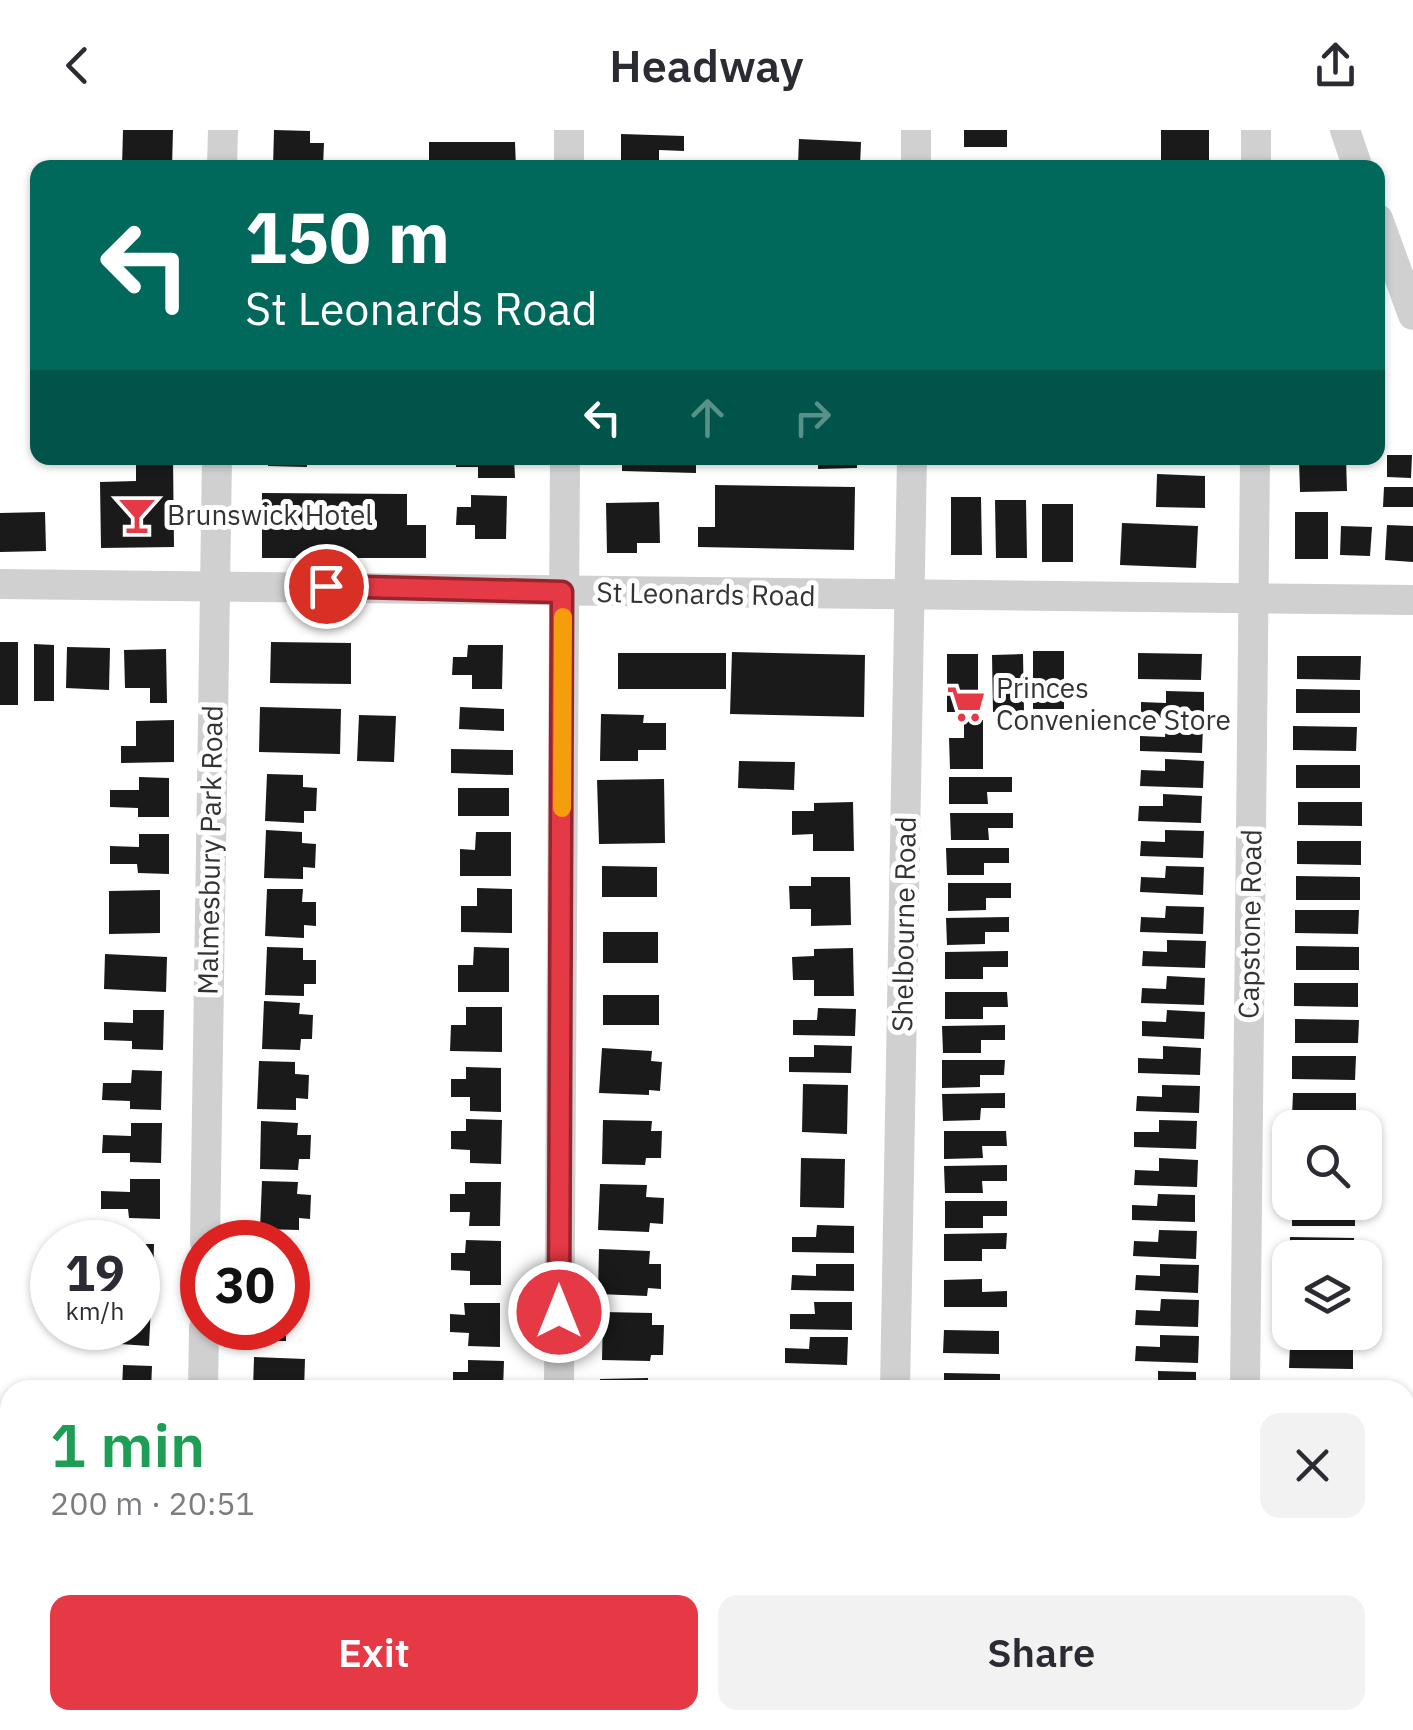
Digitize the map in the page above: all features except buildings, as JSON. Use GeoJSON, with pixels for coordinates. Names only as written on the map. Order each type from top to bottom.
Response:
{"type":"FeatureCollection","features":[{"type":"Feature","properties":{"kind":"street"},"geometry":{"type":"LineString","coordinates":[[222,160],[223,130]]}},
{"type":"Feature","properties":{"kind":"street"},"geometry":{"type":"LineString","coordinates":[[569,130],[569,160]]}},
{"type":"Feature","properties":{"kind":"street"},"geometry":{"type":"LineString","coordinates":[[916,130],[916,160]]}},
{"type":"Feature","properties":{"kind":"street"},"geometry":{"type":"LineString","coordinates":[[1256,130],[1256,160]]}},
{"type":"Feature","properties":{"kind":"street"},"geometry":{"type":"LineString","coordinates":[[1344,130],[1355,160]]}},
{"type":"Feature","properties":{"kind":"street"},"geometry":{"type":"LineString","coordinates":[[1385,238],[1413,314]]}},
{"type":"Feature","properties":{"kind":"street","name":"Malmesbury Park Road"},"geometry":{"type":"LineString","coordinates":[[205,1220],[217,465]]}},
{"type":"Feature","properties":{"kind":"street"},"geometry":{"type":"LineString","coordinates":[[558,1380],[566,465]]}},
{"type":"Feature","properties":{"kind":"street","name":"Shelbourne Road"},"geometry":{"type":"LineString","coordinates":[[895,1380],[912,465]]}},
{"type":"Feature","properties":{"kind":"street","name":"Capstone Road"},"geometry":{"type":"LineString","coordinates":[[1244,1380],[1255,465]]}},
{"type":"Feature","properties":{"kind":"street","name":"St Leonards Road"},"geometry":{"type":"LineString","coordinates":[[0,584],[1413,600]]}},
{"type":"Feature","properties":{"kind":"street"},"geometry":{"type":"LineString","coordinates":[[203,1380],[204,1350]]}},
{"type":"Feature","properties":{"kind":"slow traffic"},"geometry":{"type":"LineString","coordinates":[[562,808],[563,617]]}},
{"type":"Feature","properties":{"kind":"place","name":"Brunswick Hotel"},"geometry":{"type":"Point","coordinates":[137,515]}},
{"type":"Feature","properties":{"kind":"place","name":"Princes Convenience Store"},"geometry":{"type":"Point","coordinates":[966,704]}},
{"type":"Feature","properties":{"kind":"route"},"geometry":{"type":"LineString","coordinates":[[326,586],[562,592],[559,1312]]}}]}
